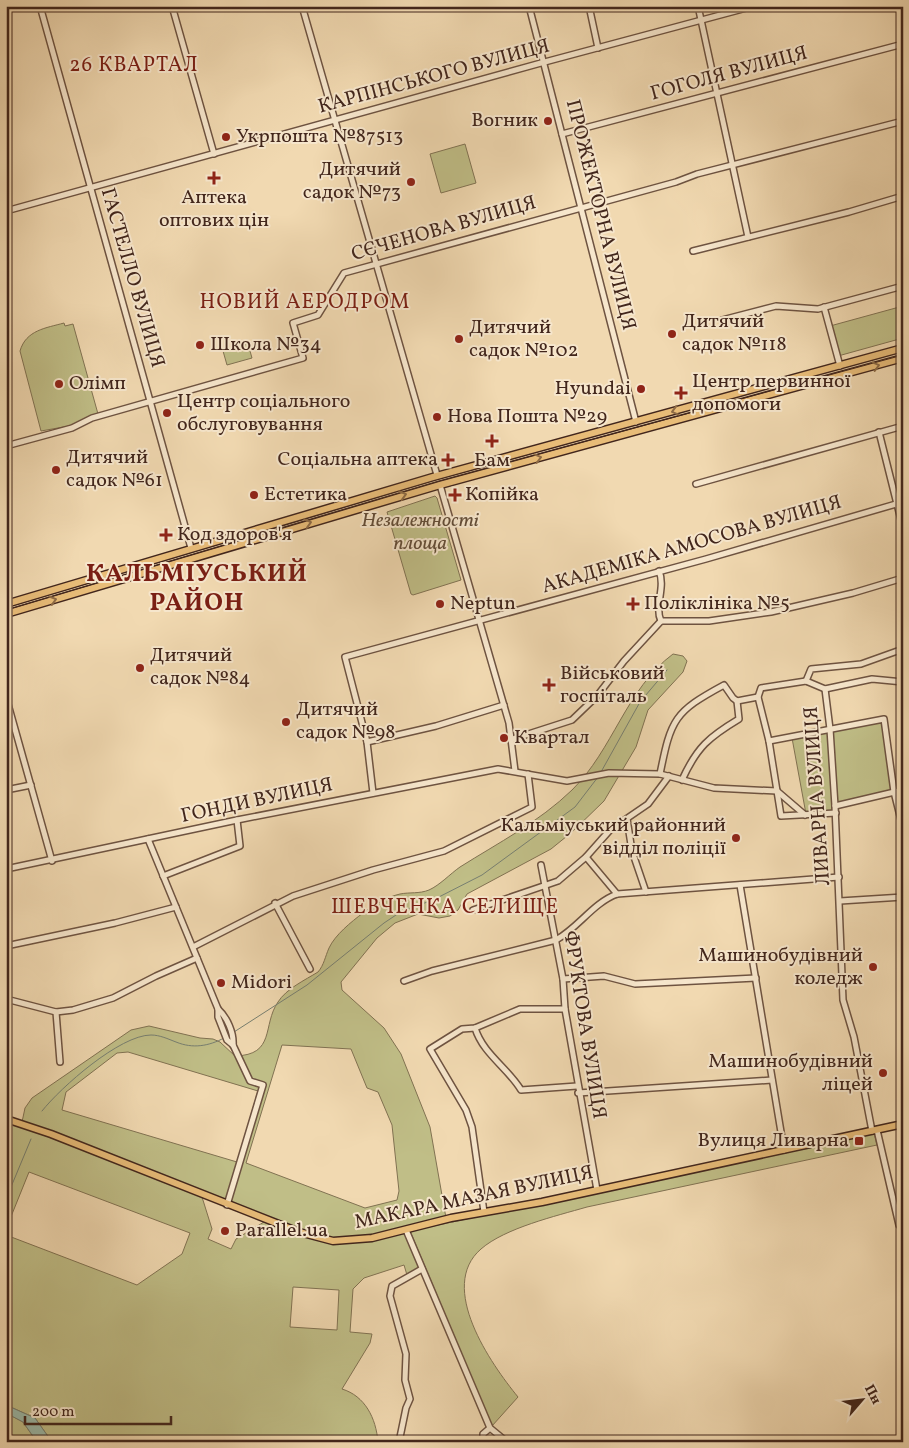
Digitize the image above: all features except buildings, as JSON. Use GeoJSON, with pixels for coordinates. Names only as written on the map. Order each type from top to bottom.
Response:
{"type":"FeatureCollection","features":[{"type":"Feature","properties":{"kind":"main road"},"geometry":{"type":"LineString","coordinates":[[6,604],[437,475],[903,348]]}},
{"type":"Feature","properties":{"kind":"main road"},"geometry":{"type":"LineString","coordinates":[[6,614],[440,484],[903,358]]}},
{"type":"Feature","properties":{"kind":"main road"},"geometry":{"type":"LineString","coordinates":[[840,366],[842,375]]}},
{"type":"Feature","properties":{"kind":"main road","name":"ПРОЖЕКТОРНА ВУЛИЦЯ"},"geometry":{"type":"LineString","coordinates":[[636,422],[638,431]]}},
{"type":"Feature","properties":{"kind":"main road"},"geometry":{"type":"LineString","coordinates":[[437,475],[440,484]]}},
{"type":"Feature","properties":{"kind":"main road","name":"ГАСТЕЛЛО ВУЛИЦЯ"},"geometry":{"type":"LineString","coordinates":[[191,548],[194,558]]}},
{"type":"Feature","properties":{"kind":"main road","name":"МАКАРА МАЗАЯ ВУЛИЦЯ"},"geometry":{"type":"LineString","coordinates":[[6,1119],[51,1134],[299,1232],[332,1240],[372,1238],[484,1212],[597,1190],[903,1124]]}},
{"type":"Feature","properties":{"kind":"street","name":"ГАСТЕЛЛО ВУЛИЦЯ"},"geometry":{"type":"LineString","coordinates":[[40,6],[191,548]]}},
{"type":"Feature","properties":{"kind":"street"},"geometry":{"type":"LineString","coordinates":[[172,6],[214,154]]}},
{"type":"Feature","properties":{"kind":"street"},"geometry":{"type":"LineString","coordinates":[[302,6],[437,475]]}},
{"type":"Feature","properties":{"kind":"street","name":"ПРОЖЕКТОРНА ВУЛИЦЯ"},"geometry":{"type":"LineString","coordinates":[[529,6],[636,422]]}},
{"type":"Feature","properties":{"kind":"street"},"geometry":{"type":"LineString","coordinates":[[589,6],[598,48]]}},
{"type":"Feature","properties":{"kind":"street"},"geometry":{"type":"LineString","coordinates":[[698,6],[748,237]]}},
{"type":"Feature","properties":{"kind":"street","name":"КАРПІНСЬКОГО ВУЛИЦЯ"},"geometry":{"type":"LineString","coordinates":[[6,211],[754,6]]}},
{"type":"Feature","properties":{"kind":"street","name":"ГОГОЛЯ ВУЛИЦЯ"},"geometry":{"type":"LineString","coordinates":[[562,134],[903,44]]}},
{"type":"Feature","properties":{"kind":"street","name":"СЄЧЕНОВА ВУЛИЦЯ"},"geometry":{"type":"LineString","coordinates":[[6,446],[72,428],[92,418],[302,358],[292,323],[318,315],[344,273],[676,182],[732,164],[903,121]]}},
{"type":"Feature","properties":{"kind":"street"},"geometry":{"type":"LineString","coordinates":[[693,251],[849,212],[903,196]]}},
{"type":"Feature","properties":{"kind":"street"},"geometry":{"type":"LineString","coordinates":[[722,320],[776,306],[824,308],[903,286]]}},
{"type":"Feature","properties":{"kind":"street"},"geometry":{"type":"LineString","coordinates":[[824,308],[840,366]]}},
{"type":"Feature","properties":{"kind":"street"},"geometry":{"type":"LineString","coordinates":[[696,484],[903,426]]}},
{"type":"Feature","properties":{"kind":"street"},"geometry":{"type":"LineString","coordinates":[[879,432],[903,528]]}},
{"type":"Feature","properties":{"kind":"street"},"geometry":{"type":"LineString","coordinates":[[440,484],[504,704],[513,739],[511,749],[515,771]]}},
{"type":"Feature","properties":{"kind":"street","name":"АКАДЕМІКА АМОСОВА ВУЛИЦЯ"},"geometry":{"type":"LineString","coordinates":[[367,742],[345,657],[903,502]]}},
{"type":"Feature","properties":{"kind":"street"},"geometry":{"type":"LineString","coordinates":[[659,571],[662,578],[659,615],[661,621]]}},
{"type":"Feature","properties":{"kind":"street"},"geometry":{"type":"LineString","coordinates":[[513,739],[572,720],[597,696],[624,662],[661,621],[709,621],[754,615],[860,591],[903,578]]}},
{"type":"Feature","properties":{"kind":"street"},"geometry":{"type":"LineString","coordinates":[[806,681],[811,669],[861,664],[903,650]]}},
{"type":"Feature","properties":{"kind":"street"},"geometry":{"type":"LineString","coordinates":[[836,813],[781,816],[769,741],[758,697],[761,688],[806,681],[825,689],[872,678],[903,682]]}},
{"type":"Feature","properties":{"kind":"street"},"geometry":{"type":"LineString","coordinates":[[660,774],[672,726],[685,708],[724,685],[732,698],[737,701],[758,697]]}},
{"type":"Feature","properties":{"kind":"street","name":"ЛИВАРНА ВУЛИЦЯ"},"geometry":{"type":"LineString","coordinates":[[825,689],[836,813],[843,1000],[854,1037],[874,1131],[901,1225]]}},
{"type":"Feature","properties":{"kind":"street"},"geometry":{"type":"LineString","coordinates":[[6,697],[52,861]]}},
{"type":"Feature","properties":{"kind":"street"},"geometry":{"type":"LineString","coordinates":[[682,780],[692,759],[702,745],[739,719],[737,701]]}},
{"type":"Feature","properties":{"kind":"street"},"geometry":{"type":"LineString","coordinates":[[373,793],[367,742],[436,726],[504,704]]}},
{"type":"Feature","properties":{"kind":"street"},"geometry":{"type":"LineString","coordinates":[[769,741],[884,720],[894,792],[903,828]]}},
{"type":"Feature","properties":{"kind":"street","name":"ГОНДИ ВУЛИЦЯ"},"geometry":{"type":"LineString","coordinates":[[6,869],[52,861],[237,820],[498,769],[567,781],[609,773],[660,774],[714,788],[777,791]]}},
{"type":"Feature","properties":{"kind":"street"},"geometry":{"type":"LineString","coordinates":[[192,947],[275,904],[373,870],[444,851],[532,807],[528,774]]}},
{"type":"Feature","properties":{"kind":"street"},"geometry":{"type":"LineString","coordinates":[[473,910],[558,881],[586,857],[604,835],[648,804],[669,776]]}},
{"type":"Feature","properties":{"kind":"street"},"geometry":{"type":"LineString","coordinates":[[6,790],[31,785]]}},
{"type":"Feature","properties":{"kind":"street"},"geometry":{"type":"LineString","coordinates":[[835,806],[903,790]]}},
{"type":"Feature","properties":{"kind":"street"},"geometry":{"type":"LineString","coordinates":[[777,791],[805,815]]}},
{"type":"Feature","properties":{"kind":"street"},"geometry":{"type":"LineString","coordinates":[[627,819],[632,851],[646,892]]}},
{"type":"Feature","properties":{"kind":"street"},"geometry":{"type":"LineString","coordinates":[[163,876],[240,846],[237,820]]}},
{"type":"Feature","properties":{"kind":"street"},"geometry":{"type":"LineString","coordinates":[[148,839],[218,1009],[218,1017],[227,1040],[233,1045],[250,1081],[263,1085],[227,1205]]}},
{"type":"Feature","properties":{"kind":"street"},"geometry":{"type":"LineString","coordinates":[[586,857],[618,894]]}},
{"type":"Feature","properties":{"kind":"street","name":"ФРУКТОВА ВУЛИЦЯ"},"geometry":{"type":"LineString","coordinates":[[541,865],[563,979],[564,1009],[597,1190]]}},
{"type":"Feature","properties":{"kind":"street"},"geometry":{"type":"LineString","coordinates":[[404,981],[432,971],[556,940],[568,934],[600,903],[618,894],[839,877]]}},
{"type":"Feature","properties":{"kind":"street"},"geometry":{"type":"LineString","coordinates":[[740,885],[784,1150]]}},
{"type":"Feature","properties":{"kind":"street","name":"ЛИВАРНА ВУЛИЦЯ"},"geometry":{"type":"LineString","coordinates":[[840,901],[903,897]]}},
{"type":"Feature","properties":{"kind":"street"},"geometry":{"type":"LineString","coordinates":[[275,904],[310,969]]}},
{"type":"Feature","properties":{"kind":"street"},"geometry":{"type":"LineString","coordinates":[[6,946],[115,923],[176,907]]}},
{"type":"Feature","properties":{"kind":"street"},"geometry":{"type":"LineString","coordinates":[[6,998],[56,1012],[93,1005],[113,998],[197,958]]}},
{"type":"Feature","properties":{"kind":"street"},"geometry":{"type":"LineString","coordinates":[[563,979],[604,976],[635,984],[756,978]]}},
{"type":"Feature","properties":{"kind":"street"},"geometry":{"type":"LineString","coordinates":[[218,1009],[224,1014],[233,1038],[233,1045]]}},
{"type":"Feature","properties":{"kind":"street"},"geometry":{"type":"LineString","coordinates":[[484,1212],[472,1127],[466,1110],[430,1049],[462,1028],[475,1028],[520,1009],[564,1009]]}},
{"type":"Feature","properties":{"kind":"street"},"geometry":{"type":"LineString","coordinates":[[56,1012],[60,1062]]}},
{"type":"Feature","properties":{"kind":"street"},"geometry":{"type":"LineString","coordinates":[[475,1028],[481,1042],[502,1068],[513,1078],[521,1090],[577,1086]]}},
{"type":"Feature","properties":{"kind":"street"},"geometry":{"type":"LineString","coordinates":[[578,1093],[772,1080]]}},
{"type":"Feature","properties":{"kind":"street"},"geometry":{"type":"LineString","coordinates":[[406,1230],[490,1428],[507,1442]]}},
{"type":"Feature","properties":{"kind":"street"},"geometry":{"type":"LineString","coordinates":[[399,1442],[406,1408],[410,1399],[405,1380],[406,1354],[390,1296],[392,1286],[422,1269]]}},
{"type":"Feature","properties":{"kind":"street"},"geometry":{"type":"LineString","coordinates":[[483,1442],[483,1434],[490,1428]]}},
{"type":"Feature","properties":{"kind":"green space"},"geometry":{"type":"Polygon","coordinates":[[[465,144],[476,183],[441,193],[430,154],[465,144]]]}},
{"type":"Feature","properties":{"kind":"green space"},"geometry":{"type":"Polygon","coordinates":[[[903,306],[903,338],[838,356],[830,326],[903,306]]]}},
{"type":"Feature","properties":{"kind":"green space","name":"Олімп"},"geometry":{"type":"Polygon","coordinates":[[[64,323],[65,326],[73,324],[98,414],[69,426],[41,431],[20,351],[27,338],[32,334],[64,323]]]}},
{"type":"Feature","properties":{"kind":"green space"},"geometry":{"type":"Polygon","coordinates":[[[248,344],[252,358],[227,365],[223,351],[248,344]]]}},
{"type":"Feature","properties":{"kind":"green space","name":"Незалежності площа"},"geometry":{"type":"Polygon","coordinates":[[[435,496],[461,580],[413,595],[411,594],[387,512],[435,496]]]}},
{"type":"Feature","properties":{"kind":"green space"},"geometry":{"type":"Polygon","coordinates":[[[673,654],[683,656],[687,661],[683,672],[648,710],[636,747],[604,801],[551,849],[467,894],[458,910],[450,916],[439,918],[418,914],[395,923],[377,938],[341,982],[342,990],[384,1028],[401,1054],[430,1127],[446,1218],[398,1231],[365,1237],[332,1238],[316,1236],[22,1122],[25,1108],[32,1098],[131,1030],[149,1026],[200,1038],[213,1039],[220,1042],[235,1056],[257,1050],[266,1037],[273,1011],[281,997],[296,985],[318,972],[332,943],[353,920],[390,897],[422,892],[433,888],[460,867],[532,822],[572,790],[598,757],[631,702],[657,668],[673,654]],[[282,1045],[246,1163],[365,1208],[397,1200],[399,1191],[392,1125],[378,1092],[367,1088],[351,1049],[282,1045]],[[128,1052],[117,1053],[66,1092],[62,1110],[237,1162],[258,1091],[128,1052]]]}},
{"type":"Feature","properties":{"kind":"green space"},"geometry":{"type":"Polygon","coordinates":[[[884,721],[893,791],[836,805],[832,730],[884,721]]]}},
{"type":"Feature","properties":{"kind":"green space"},"geometry":{"type":"Polygon","coordinates":[[[829,730],[834,812],[806,814],[792,738],[829,730]]]}},
{"type":"Feature","properties":{"kind":"green space"},"geometry":{"type":"Polygon","coordinates":[[[6,1121],[202,1197],[212,1229],[208,1239],[231,1249],[236,1239],[264,1222],[303,1235],[333,1241],[365,1240],[405,1232],[420,1268],[407,1275],[404,1265],[364,1278],[353,1289],[350,1332],[372,1334],[370,1343],[342,1389],[357,1397],[368,1409],[375,1425],[378,1442],[52,1442],[35,1418],[6,1405],[6,1235],[137,1285],[182,1254],[190,1233],[29,1172],[6,1229],[6,1121]],[[293,1287],[290,1327],[337,1330],[339,1290],[293,1287]]]}},
{"type":"Feature","properties":{"kind":"green space"},"geometry":{"type":"Polygon","coordinates":[[[874,1132],[877,1145],[587,1207],[517,1229],[503,1235],[481,1249],[469,1265],[464,1284],[466,1304],[483,1346],[518,1397],[492,1426],[410,1231],[874,1132]]]}},
{"type":"Feature","properties":{"kind":"green space"},"geometry":{"type":"Polygon","coordinates":[[[6,1413],[23,1422],[37,1442],[6,1442],[6,1413]]]}},
{"type":"Feature","properties":{"kind":"shaded area"},"geometry":{"type":"Polygon","coordinates":[[[6,1405],[35,1418],[52,1442],[37,1442],[23,1422],[6,1413],[6,1405]]]}},
{"type":"Feature","properties":{"kind":"waterway"},"geometry":{"type":"LineString","coordinates":[[601,772],[640,702],[667,670]]}},
{"type":"Feature","properties":{"kind":"waterway"},"geometry":{"type":"LineString","coordinates":[[234,1032],[307,985],[384,923],[402,911],[433,900],[482,875],[575,807],[598,777]]}},
{"type":"Feature","properties":{"kind":"waterway"},"geometry":{"type":"LineString","coordinates":[[42,1111],[63,1089],[92,1064],[138,1037],[158,1036],[195,1046],[207,1045],[224,1038]]}},
{"type":"Feature","properties":{"kind":"waterway"},"geometry":{"type":"LineString","coordinates":[[6,1199],[31,1139]]}},
{"type":"Feature","properties":{"kind":"tram line"},"geometry":{"type":"LineString","coordinates":[[6,610],[439,481],[903,355]]}},
{"type":"Feature","properties":{"kind":"place","name":"Вогник"},"geometry":{"type":"Point","coordinates":[548,121]}},
{"type":"Feature","properties":{"kind":"place","name":"Укрпошта №87513"},"geometry":{"type":"Point","coordinates":[226,137]}},
{"type":"Feature","properties":{"kind":"place","name":"Аптека оптових цін"},"geometry":{"type":"Point","coordinates":[214,178]}},
{"type":"Feature","properties":{"kind":"place","name":"Дитячий садок №73"},"geometry":{"type":"Point","coordinates":[411,182]}},
{"type":"Feature","properties":{"kind":"place","name":"Дитячий садок №118"},"geometry":{"type":"Point","coordinates":[672,334]}},
{"type":"Feature","properties":{"kind":"place","name":"Дитячий садок №102"},"geometry":{"type":"Point","coordinates":[459,339]}},
{"type":"Feature","properties":{"kind":"place","name":"Школа №34"},"geometry":{"type":"Point","coordinates":[200,345]}},
{"type":"Feature","properties":{"kind":"place","name":"Олімп"},"geometry":{"type":"Point","coordinates":[59,384]}},
{"type":"Feature","properties":{"kind":"place","name":"Hyundai"},"geometry":{"type":"Point","coordinates":[641,389]}},
{"type":"Feature","properties":{"kind":"place","name":"Центр первинної допомоги"},"geometry":{"type":"Point","coordinates":[681,393]}},
{"type":"Feature","properties":{"kind":"place","name":"Центр соціального обслуговування"},"geometry":{"type":"Point","coordinates":[167,413]}},
{"type":"Feature","properties":{"kind":"place","name":"Нова Пошта №29"},"geometry":{"type":"Point","coordinates":[437,417]}},
{"type":"Feature","properties":{"kind":"place","name":"Бам"},"geometry":{"type":"Point","coordinates":[492,441]}},
{"type":"Feature","properties":{"kind":"place","name":"Соціальна аптека"},"geometry":{"type":"Point","coordinates":[448,460]}},
{"type":"Feature","properties":{"kind":"place","name":"Дитячий садок №61"},"geometry":{"type":"Point","coordinates":[56,470]}},
{"type":"Feature","properties":{"kind":"place","name":"Естетика"},"geometry":{"type":"Point","coordinates":[254,495]}},
{"type":"Feature","properties":{"kind":"place","name":"Копійка"},"geometry":{"type":"Point","coordinates":[455,495]}},
{"type":"Feature","properties":{"kind":"place","name":"Код здоров'я"},"geometry":{"type":"Point","coordinates":[166,535]}},
{"type":"Feature","properties":{"kind":"place","name":"Neptun"},"geometry":{"type":"Point","coordinates":[440,604]}},
{"type":"Feature","properties":{"kind":"place","name":"Поліклініка №5"},"geometry":{"type":"Point","coordinates":[633,604]}},
{"type":"Feature","properties":{"kind":"place","name":"Дитячий садок №84"},"geometry":{"type":"Point","coordinates":[140,668]}},
{"type":"Feature","properties":{"kind":"place","name":"Військовий госпіталь"},"geometry":{"type":"Point","coordinates":[549,685]}},
{"type":"Feature","properties":{"kind":"place","name":"Дитячий садок №98"},"geometry":{"type":"Point","coordinates":[286,722]}},
{"type":"Feature","properties":{"kind":"place","name":"Квартал"},"geometry":{"type":"Point","coordinates":[504,738]}},
{"type":"Feature","properties":{"kind":"place","name":"Кальміуський районний відділ поліції"},"geometry":{"type":"Point","coordinates":[736,838]}},
{"type":"Feature","properties":{"kind":"place","name":"Машинобудівний коледж"},"geometry":{"type":"Point","coordinates":[873,967]}},
{"type":"Feature","properties":{"kind":"place","name":"Midori"},"geometry":{"type":"Point","coordinates":[221,983]}},
{"type":"Feature","properties":{"kind":"place","name":"Машинобудівний ліцей"},"geometry":{"type":"Point","coordinates":[883,1073]}},
{"type":"Feature","properties":{"kind":"place","name":"Вулиця Ливарна"},"geometry":{"type":"Point","coordinates":[859,1141]}},
{"type":"Feature","properties":{"kind":"place","name":"Parallel.ua"},"geometry":{"type":"Point","coordinates":[225,1231]}},
{"type":"Feature","properties":{"kind":"district","name":"26 КВАРТАЛ"},"geometry":{"type":"Point","coordinates":[134,65]}},
{"type":"Feature","properties":{"kind":"district","name":"НОВИЙ АЕРОДРОМ"},"geometry":{"type":"Point","coordinates":[305,302]}},
{"type":"Feature","properties":{"kind":"district","name":"КАЛЬМІУСЬКИЙ РАЙОН"},"geometry":{"type":"Point","coordinates":[197,588]}},
{"type":"Feature","properties":{"kind":"district","name":"ШЕВЧЕНКА СЕЛИЩЕ"},"geometry":{"type":"Point","coordinates":[445,907]}}]}
